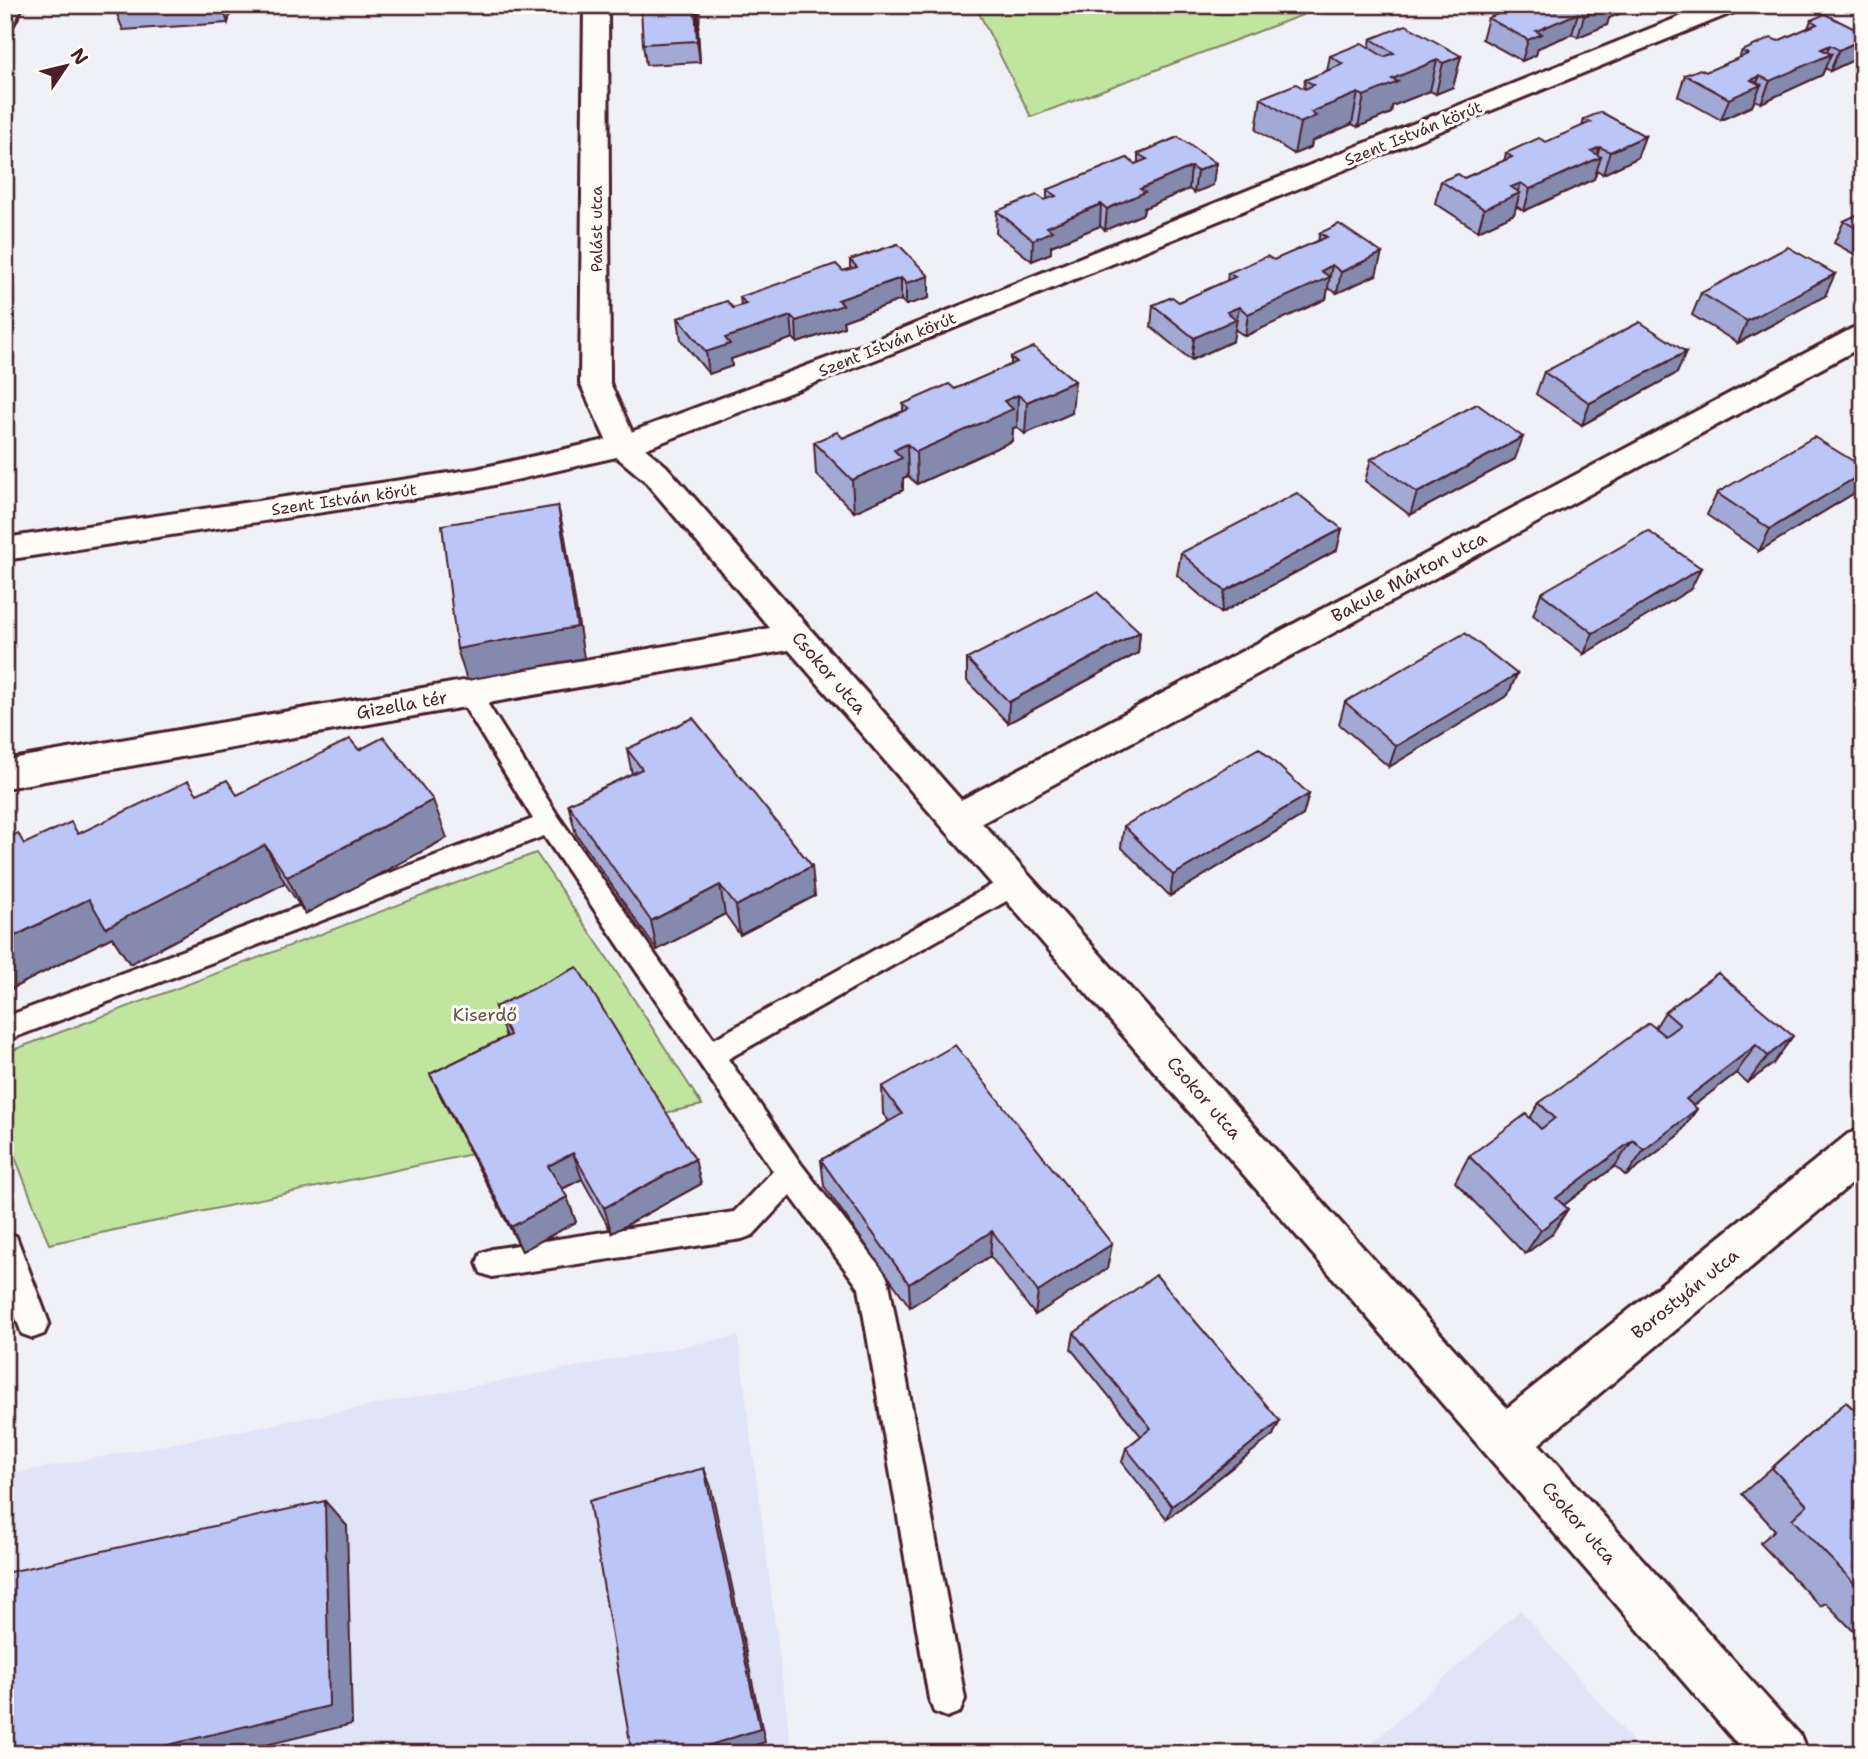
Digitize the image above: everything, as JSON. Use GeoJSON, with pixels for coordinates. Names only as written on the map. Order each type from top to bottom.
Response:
{"type":"FeatureCollection","features":[{"type":"Feature","properties":{"kind":"street"},"geometry":{"type":"LineString","coordinates":[[5,20],[11,5]]}},
{"type":"Feature","properties":{"kind":"street","name":"Palást utca"},"geometry":{"type":"LineString","coordinates":[[596,5],[595,383],[624,446]]}},
{"type":"Feature","properties":{"kind":"street","name":"Szent István körút"},"geometry":{"type":"LineString","coordinates":[[5,549],[476,479],[624,446],[885,346],[1731,5]]}},
{"type":"Feature","properties":{"kind":"street","name":"Bakule Márton utca"},"geometry":{"type":"LineString","coordinates":[[956,820],[1863,334]]}},
{"type":"Feature","properties":{"kind":"street","name":"Csokor utca"},"geometry":{"type":"LineString","coordinates":[[624,446],[655,473],[956,820],[1782,1754]]}},
{"type":"Feature","properties":{"kind":"street","name":"Gizella tér"},"geometry":{"type":"LineString","coordinates":[[5,774],[798,636]]}},
{"type":"Feature","properties":{"kind":"street","name":"Borostyán utca"},"geometry":{"type":"LineString","coordinates":[[1506,1440],[1863,1148]]}},
{"type":"Feature","properties":{"kind":"lane"},"geometry":{"type":"LineString","coordinates":[[468,694],[549,823],[791,1173],[874,1283],[947,1699]]}},
{"type":"Feature","properties":{"kind":"lane"},"geometry":{"type":"LineString","coordinates":[[5,1029],[549,823]]}},
{"type":"Feature","properties":{"kind":"lane"},"geometry":{"type":"LineString","coordinates":[[710,1055],[1015,884]]}},
{"type":"Feature","properties":{"kind":"lane"},"geometry":{"type":"LineString","coordinates":[[492,1263],[742,1225],[791,1173]]}},
{"type":"Feature","properties":{"kind":"lane"},"geometry":{"type":"LineString","coordinates":[[5,1246],[33,1323]]}},
{"type":"Feature","properties":{"kind":"shaded area"},"geometry":{"type":"Polygon","coordinates":[[[738,1336],[792,1754],[5,1754],[5,1475],[738,1336]]]}},
{"type":"Feature","properties":{"kind":"shaded area"},"geometry":{"type":"Polygon","coordinates":[[[1520,1610],[1644,1754],[1360,1754],[1520,1610]]]}},
{"type":"Feature","properties":{"kind":"green space"},"geometry":{"type":"Polygon","coordinates":[[[1329,5],[1031,117],[976,7],[1329,5]]]}},
{"type":"Feature","properties":{"kind":"green space","name":"Kiserdő"},"geometry":{"type":"Polygon","coordinates":[[[536,853],[702,1105],[49,1244],[5,1131],[5,1053],[536,853]]]}},
{"type":"Feature","properties":{"kind":"building"},"geometry":{"type":"Polygon","coordinates":[[[116,5],[175,5],[115,9],[116,5]]]}},
{"type":"Feature","properties":{"kind":"building"},"geometry":{"type":"Polygon","coordinates":[[[664,5],[698,5],[697,15],[695,6],[664,8],[664,5]]]}},
{"type":"Feature","properties":{"kind":"building"},"geometry":{"type":"Polygon","coordinates":[[[1519,5],[1527,10],[1536,6],[1533,5],[1610,5],[1584,16],[1578,13],[1536,31],[1542,34],[1528,40],[1488,18],[1519,5]]]}},
{"type":"Feature","properties":{"kind":"building"},"geometry":{"type":"Polygon","coordinates":[[[695,6],[697,41],[643,44],[641,9],[695,6]]]}},
{"type":"Feature","properties":{"kind":"building"},"geometry":{"type":"Polygon","coordinates":[[[1825,14],[1863,33],[1863,39],[1839,50],[1830,45],[1821,49],[1831,54],[1770,81],[1760,76],[1751,80],[1761,85],[1729,99],[1685,75],[1700,69],[1706,72],[1748,54],[1742,51],[1771,38],[1778,41],[1817,24],[1811,20],[1825,14]]]}},
{"type":"Feature","properties":{"kind":"building"},"geometry":{"type":"Polygon","coordinates":[[[1406,25],[1461,56],[1443,63],[1437,60],[1392,79],[1398,82],[1364,96],[1358,93],[1311,112],[1316,116],[1300,123],[1261,98],[1296,84],[1305,89],[1314,85],[1305,80],[1343,64],[1330,56],[1362,43],[1384,57],[1394,53],[1371,39],[1406,25]]]}},
{"type":"Feature","properties":{"kind":"building"},"geometry":{"type":"Polygon","coordinates":[[[1601,112],[1645,136],[1610,152],[1600,147],[1591,151],[1601,157],[1530,189],[1521,183],[1511,187],[1520,193],[1484,209],[1441,181],[1458,174],[1464,178],[1512,157],[1506,153],[1539,138],[1546,142],[1591,122],[1584,119],[1601,112]]]}},
{"type":"Feature","properties":{"kind":"building"},"geometry":{"type":"Polygon","coordinates":[[[1178,137],[1216,163],[1197,171],[1191,167],[1140,189],[1145,192],[1107,209],[1101,204],[1047,227],[1052,231],[1033,240],[997,211],[1037,195],[1045,200],[1056,196],[1047,190],[1127,158],[1135,164],[1147,159],[1138,154],[1178,137]]]}},
{"type":"Feature","properties":{"kind":"building"},"geometry":{"type":"Polygon","coordinates":[[[1863,212],[1863,232],[1844,221],[1863,212]]]}},
{"type":"Feature","properties":{"kind":"building"},"geometry":{"type":"Polygon","coordinates":[[[1339,224],[1382,253],[1341,272],[1332,265],[1321,271],[1330,277],[1248,314],[1239,307],[1227,312],[1236,319],[1194,338],[1153,305],[1172,297],[1179,302],[1235,277],[1228,273],[1267,256],[1274,260],[1327,237],[1320,233],[1339,224]]]}},
{"type":"Feature","properties":{"kind":"building"},"geometry":{"type":"Polygon","coordinates":[[[898,244],[929,276],[906,283],[901,278],[838,300],[843,305],[796,321],[791,316],[725,338],[730,344],[706,352],[678,318],[727,301],[733,308],[746,304],[740,297],[836,264],[843,271],[857,267],[850,260],[898,244]]]}},
{"type":"Feature","properties":{"kind":"building"},"geometry":{"type":"Polygon","coordinates":[[[1788,247],[1835,274],[1747,321],[1701,293],[1788,247]]]}},
{"type":"Feature","properties":{"kind":"building"},"geometry":{"type":"Polygon","coordinates":[[[1640,322],[1686,352],[1590,403],[1544,372],[1640,322]]]}},
{"type":"Feature","properties":{"kind":"building"},"geometry":{"type":"Polygon","coordinates":[[[1034,347],[1075,381],[1027,402],[1018,395],[1004,401],[1013,409],[916,452],[907,444],[894,450],[902,458],[852,480],[814,442],[837,432],[843,438],[909,409],[903,404],[949,384],[955,389],[1017,362],[1011,357],[1034,347]]]}},
{"type":"Feature","properties":{"kind":"building"},"geometry":{"type":"Polygon","coordinates":[[[1477,404],[1523,437],[1417,493],[1371,459],[1477,404]]]}},
{"type":"Feature","properties":{"kind":"building"},"geometry":{"type":"Polygon","coordinates":[[[1814,437],[1863,467],[1863,473],[1770,529],[1717,493],[1814,437]]]}},
{"type":"Feature","properties":{"kind":"building"},"geometry":{"type":"Polygon","coordinates":[[[1297,493],[1342,529],[1225,591],[1181,553],[1297,493]]]}},
{"type":"Feature","properties":{"kind":"building"},"geometry":{"type":"Polygon","coordinates":[[[558,506],[577,627],[457,649],[442,525],[558,506]]]}},
{"type":"Feature","properties":{"kind":"building"},"geometry":{"type":"Polygon","coordinates":[[[1648,531],[1701,568],[1593,633],[1541,593],[1648,531]]]}},
{"type":"Feature","properties":{"kind":"building"},"geometry":{"type":"Polygon","coordinates":[[[1097,592],[1140,632],[1009,702],[967,659],[1097,592]]]}},
{"type":"Feature","properties":{"kind":"building"},"geometry":{"type":"Polygon","coordinates":[[[1465,633],[1517,674],[1396,746],[1345,702],[1465,633]]]}},
{"type":"Feature","properties":{"kind":"building"},"geometry":{"type":"Polygon","coordinates":[[[693,718],[812,866],[736,906],[720,885],[651,921],[568,804],[642,769],[627,749],[693,718]]]}},
{"type":"Feature","properties":{"kind":"building"},"geometry":{"type":"Polygon","coordinates":[[[384,737],[433,800],[287,877],[265,845],[106,928],[89,899],[5,941],[5,840],[18,833],[24,844],[71,822],[78,834],[188,781],[197,794],[227,780],[237,795],[350,739],[359,750],[384,737]]]}},
{"type":"Feature","properties":{"kind":"building"},"geometry":{"type":"Polygon","coordinates":[[[1259,748],[1309,794],[1173,875],[1124,826],[1259,748]]]}},
{"type":"Feature","properties":{"kind":"building"},"geometry":{"type":"Polygon","coordinates":[[[577,967],[695,1159],[604,1208],[573,1153],[548,1166],[567,1197],[511,1227],[430,1074],[510,1035],[495,1007],[577,967]]]}},
{"type":"Feature","properties":{"kind":"building"},"geometry":{"type":"Polygon","coordinates":[[[1718,973],[1793,1036],[1768,1056],[1756,1045],[1686,1099],[1697,1109],[1644,1150],[1633,1140],[1556,1198],[1568,1209],[1541,1230],[1469,1156],[1526,1114],[1541,1129],[1555,1118],[1539,1103],[1649,1023],[1665,1036],[1680,1025],[1665,1012],[1718,973]]]}},
{"type":"Feature","properties":{"kind":"building"},"geometry":{"type":"Polygon","coordinates":[[[955,1045],[1112,1244],[1038,1292],[992,1231],[909,1284],[821,1160],[902,1114],[882,1087],[955,1045]]]}},
{"type":"Feature","properties":{"kind":"building"},"geometry":{"type":"Polygon","coordinates":[[[1156,1275],[1280,1421],[1172,1506],[1126,1448],[1151,1428],[1074,1333],[1156,1275]]]}},
{"type":"Feature","properties":{"kind":"building"},"geometry":{"type":"Polygon","coordinates":[[[1846,1402],[1863,1418],[1863,1583],[1860,1580],[1855,1584],[1792,1519],[1807,1505],[1772,1468],[1846,1402]]]}},
{"type":"Feature","properties":{"kind":"building"},"geometry":{"type":"Polygon","coordinates":[[[704,1468],[760,1729],[682,1754],[632,1754],[589,1501],[704,1468]]]}},
{"type":"Feature","properties":{"kind":"building"},"geometry":{"type":"Polygon","coordinates":[[[325,1501],[329,1706],[131,1754],[5,1754],[5,1573],[325,1501]]]}}]}
